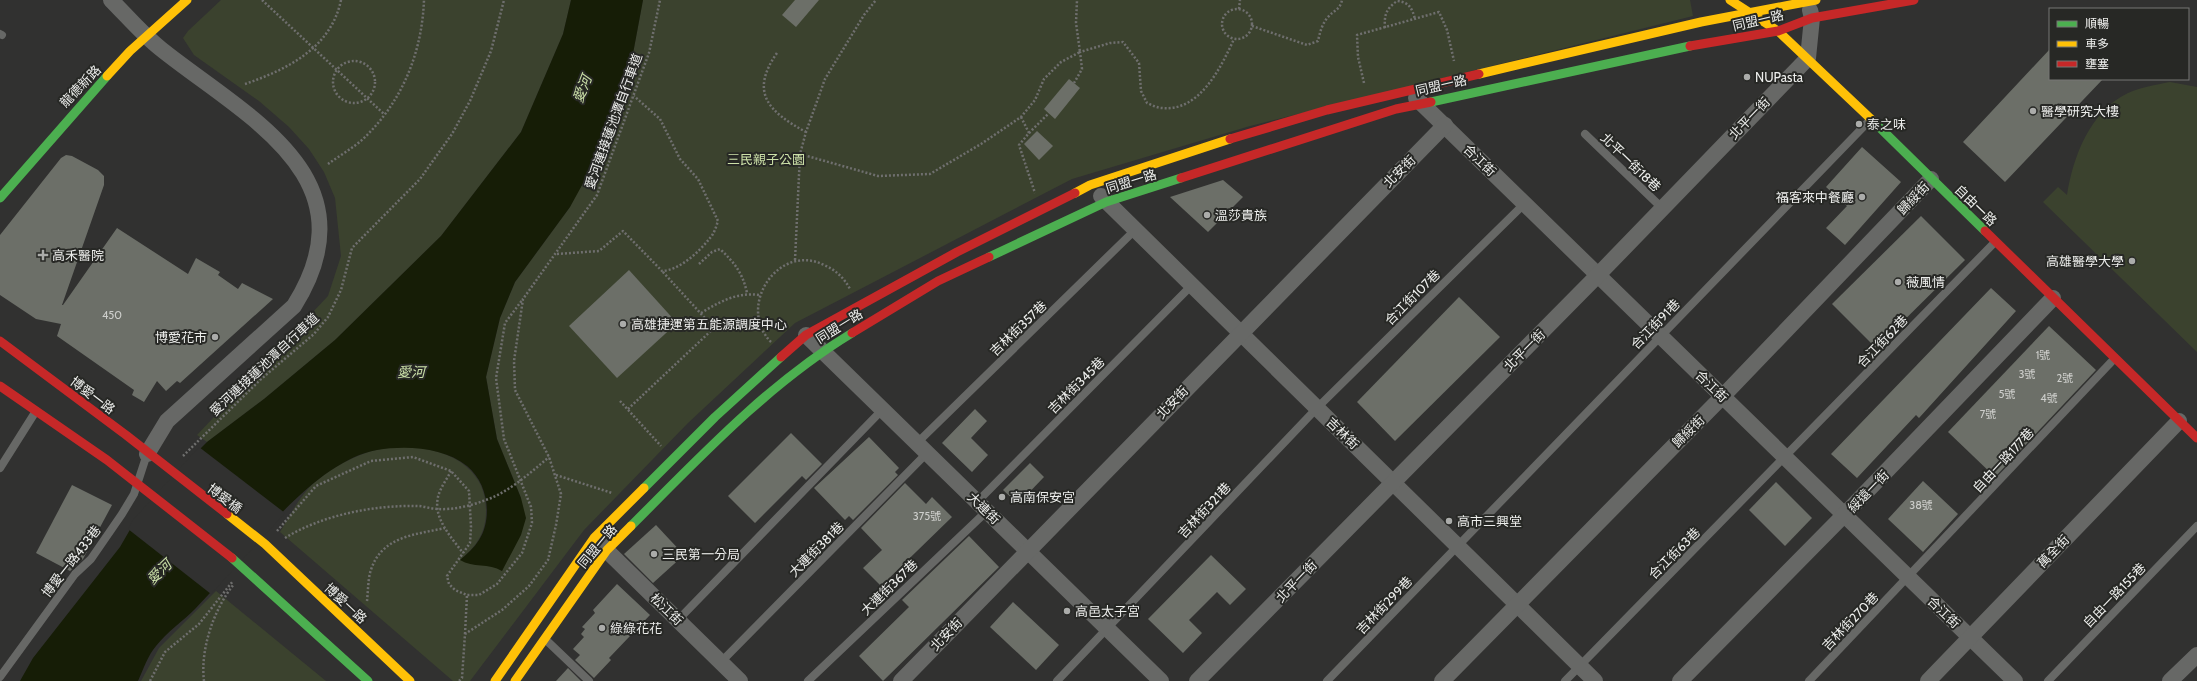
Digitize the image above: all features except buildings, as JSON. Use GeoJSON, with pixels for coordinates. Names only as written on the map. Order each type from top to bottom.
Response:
{"type":"FeatureCollection","features":[{"type":"Feature","properties":{"kind":"street"},"geometry":{"type":"LineString","coordinates":[[111,0],[159,48],[265,127],[286,148],[312,189],[318,215],[320,244],[315,264],[307,285],[294,306],[167,422],[148,454]]}},
{"type":"Feature","properties":{"kind":"street","name":"龍德新路"},"geometry":{"type":"LineString","coordinates":[[0,198],[76,108],[130,51],[188,0]]}},
{"type":"Feature","properties":{"kind":"street","name":"自由一路"},"geometry":{"type":"LineString","coordinates":[[1730,0],[1778,31],[1808,58],[2197,438]]}},
{"type":"Feature","properties":{"kind":"street","name":"同盟一路"},"geometry":{"type":"LineString","coordinates":[[515,681],[607,550],[727,430],[823,351],[938,281],[1106,202],[1396,109],[1421,102],[1687,47],[1778,31],[1812,18],[1914,0]]}},
{"type":"Feature","properties":{"kind":"street"},"geometry":{"type":"LineString","coordinates":[[1808,58],[1812,1]]}},
{"type":"Feature","properties":{"kind":"street","name":"同盟一路"},"geometry":{"type":"LineString","coordinates":[[495,681],[594,538],[715,417],[806,335],[957,252],[1090,185],[1212,144],[1326,110],[1502,68],[1750,13],[1812,1]]}},
{"type":"Feature","properties":{"kind":"street","name":"北平一街"},"geometry":{"type":"LineString","coordinates":[[1197,681],[1598,275],[1661,207],[1808,58]]}},
{"type":"Feature","properties":{"kind":"street","name":"合江街"},"geometry":{"type":"LineString","coordinates":[[1409,91],[2015,681]]}},
{"type":"Feature","properties":{"kind":"street","name":"北安街"},"geometry":{"type":"LineString","coordinates":[[901,681],[1240,332],[1445,125]]}},
{"type":"Feature","properties":{"kind":"street","name":"歸綏街"},"geometry":{"type":"LineString","coordinates":[[1442,681],[1723,396],[1932,179]]}},
{"type":"Feature","properties":{"kind":"street","name":"吉林街"},"geometry":{"type":"LineString","coordinates":[[1090,185],[1595,681]]}},
{"type":"Feature","properties":{"kind":"street","name":"綏遠一街"},"geometry":{"type":"LineString","coordinates":[[1680,681],[1844,515],[2053,298]]}},
{"type":"Feature","properties":{"kind":"street","name":"大連街"},"geometry":{"type":"LineString","coordinates":[[806,335],[1161,681]]}},
{"type":"Feature","properties":{"kind":"street","name":"博愛一路"},"geometry":{"type":"LineString","coordinates":[[0,341],[170,472]]}},
{"type":"Feature","properties":{"kind":"street"},"geometry":{"type":"LineString","coordinates":[[0,386],[37,410],[107,460],[245,568],[368,681]]}},
{"type":"Feature","properties":{"kind":"street","name":"萬全街"},"geometry":{"type":"LineString","coordinates":[[1928,681],[2179,421]]}},
{"type":"Feature","properties":{"kind":"street","name":"博愛橋"},"geometry":{"type":"LineString","coordinates":[[170,472],[265,544]]}},
{"type":"Feature","properties":{"kind":"street","name":"松江街"},"geometry":{"type":"LineString","coordinates":[[594,538],[740,681]]}},
{"type":"Feature","properties":{"kind":"street","name":"博愛一路"},"geometry":{"type":"LineString","coordinates":[[265,544],[410,681]]}},
{"type":"Feature","properties":{"kind":"street"},"geometry":{"type":"LineString","coordinates":[[2170,681],[2197,655]]}},
{"type":"Feature","properties":{"kind":"lane","name":"合江街91巷"},"geometry":{"type":"LineString","coordinates":[[1457,546],[1871,120]]}},
{"type":"Feature","properties":{"kind":"lane","name":"北平一街18巷"},"geometry":{"type":"LineString","coordinates":[[1585,134],[1661,207]]}},
{"type":"Feature","properties":{"kind":"lane","name":"合江街107巷"},"geometry":{"type":"LineString","coordinates":[[1317,408],[1525,203]]}},
{"type":"Feature","properties":{"kind":"lane","name":"吉林街357巷"},"geometry":{"type":"LineString","coordinates":[[922,448],[1135,230]]}},
{"type":"Feature","properties":{"kind":"lane","name":"合江街62巷"},"geometry":{"type":"LineString","coordinates":[[1786,457],[1995,242]]}},
{"type":"Feature","properties":{"kind":"lane","name":"吉林街345巷"},"geometry":{"type":"LineString","coordinates":[[982,506],[1192,285]]}},
{"type":"Feature","properties":{"kind":"lane","name":"自由一路177巷"},"geometry":{"type":"LineString","coordinates":[[1908,577],[2115,358]]}},
{"type":"Feature","properties":{"kind":"lane","name":"吉林街321巷"},"geometry":{"type":"LineString","coordinates":[[1057,681],[1317,408]]}},
{"type":"Feature","properties":{"kind":"lane"},"geometry":{"type":"LineString","coordinates":[[678,620],[883,409]]}},
{"type":"Feature","properties":{"kind":"lane"},"geometry":{"type":"LineString","coordinates":[[0,468],[37,410]]}},
{"type":"Feature","properties":{"kind":"lane","name":"大連街381巷"},"geometry":{"type":"LineString","coordinates":[[721,662],[922,448]]}},
{"type":"Feature","properties":{"kind":"lane","name":"博愛一路433巷"},"geometry":{"type":"LineString","coordinates":[[0,677],[75,574],[91,559],[122,514],[138,485],[148,454]]}},
{"type":"Feature","properties":{"kind":"lane","name":"合江街63巷"},"geometry":{"type":"LineString","coordinates":[[1565,681],[1786,457]]}},
{"type":"Feature","properties":{"kind":"lane","name":"大連街367巷"},"geometry":{"type":"LineString","coordinates":[[808,681],[982,506]]}},
{"type":"Feature","properties":{"kind":"lane","name":"自由一路155巷"},"geometry":{"type":"LineString","coordinates":[[2048,681],[2197,526]]}},
{"type":"Feature","properties":{"kind":"lane","name":"吉林街299巷"},"geometry":{"type":"LineString","coordinates":[[1327,681],[1457,546]]}},
{"type":"Feature","properties":{"kind":"lane","name":"吉林街270巷"},"geometry":{"type":"LineString","coordinates":[[1809,681],[1908,577]]}},
{"type":"Feature","properties":{"kind":"lane"},"geometry":{"type":"LineString","coordinates":[[544,639],[589,681]]}},
{"type":"Feature","properties":{"kind":"path"},"geometry":{"type":"LineString","coordinates":[[262,0],[384,114]]}},
{"type":"Feature","properties":{"kind":"path"},"geometry":{"type":"LineString","coordinates":[[245,84],[276,73],[314,49],[328,30],[341,0]]}},
{"type":"Feature","properties":{"kind":"path"},"geometry":{"type":"LineString","coordinates":[[328,164],[362,139],[384,114],[403,84],[416,57],[423,22],[424,0]]}},
{"type":"Feature","properties":{"kind":"path","name":"愛河連接蓮池潭自行車道"},"geometry":{"type":"LineString","coordinates":[[189,449],[260,380],[314,334],[328,317],[341,290],[352,248],[420,179],[452,134],[470,101],[491,51],[504,0]]}},
{"type":"Feature","properties":{"kind":"path","name":"愛河連接蓮池潭自行車道"},"geometry":{"type":"LineString","coordinates":[[467,595],[479,595],[496,584],[522,553],[532,523],[531,507],[504,439],[496,378],[504,323],[557,254],[597,195],[649,53],[660,0]]}},
{"type":"Feature","properties":{"kind":"path"},"geometry":{"type":"LineString","coordinates":[[795,260],[800,154],[806,132],[825,79],[864,15],[876,0]]}},
{"type":"Feature","properties":{"kind":"path"},"geometry":{"type":"LineString","coordinates":[[1074,83],[1082,69],[1076,23],[1077,0]]}},
{"type":"Feature","properties":{"kind":"path"},"geometry":{"type":"LineString","coordinates":[[1239,9],[1240,0]]}},
{"type":"Feature","properties":{"kind":"path"},"geometry":{"type":"LineString","coordinates":[[1252,26],[1244,37],[1234,39],[1226,34],[1222,24],[1225,15],[1239,9],[1247,13],[1252,26],[1307,45],[1318,41],[1322,26],[1340,6],[1342,0]]}},
{"type":"Feature","properties":{"kind":"path"},"geometry":{"type":"LineString","coordinates":[[1385,28],[1384,16],[1388,8],[1396,1],[1405,2],[1412,8],[1415,19]]}},
{"type":"Feature","properties":{"kind":"path"},"geometry":{"type":"LineString","coordinates":[[1365,88],[1358,57],[1357,36],[1439,12],[1447,30],[1456,67]]}},
{"type":"Feature","properties":{"kind":"path"},"geometry":{"type":"LineString","coordinates":[[800,154],[878,176],[930,174],[982,144],[1021,117],[1035,100],[1044,79],[1061,62],[1080,52],[1110,43],[1123,42],[1139,63],[1141,92],[1147,103],[1162,108],[1178,108],[1200,94],[1221,67],[1234,39]]}},
{"type":"Feature","properties":{"kind":"path"},"geometry":{"type":"LineString","coordinates":[[777,53],[767,67],[763,81],[768,103],[784,120],[806,132]]}},
{"type":"Feature","properties":{"kind":"path"},"geometry":{"type":"LineString","coordinates":[[348,61],[362,62],[368,66],[375,79],[375,86],[367,98],[362,102],[348,102],[337,95],[332,82],[336,70],[348,61]]}},
{"type":"Feature","properties":{"kind":"path"},"geometry":{"type":"LineString","coordinates":[[634,96],[660,119],[680,159],[698,179],[718,221],[711,237],[686,261],[672,270],[662,271]]}},
{"type":"Feature","properties":{"kind":"path"},"geometry":{"type":"LineString","coordinates":[[1035,193],[1019,145],[1028,133],[1049,113]]}},
{"type":"Feature","properties":{"kind":"path"},"geometry":{"type":"LineString","coordinates":[[1021,117],[1028,133]]}},
{"type":"Feature","properties":{"kind":"path"},"geometry":{"type":"LineString","coordinates":[[557,254],[599,251],[623,231],[714,328],[628,409]]}},
{"type":"Feature","properties":{"kind":"path"},"geometry":{"type":"LineString","coordinates":[[699,264],[712,252],[720,249],[735,263],[744,278],[747,293]]}},
{"type":"Feature","properties":{"kind":"path"},"geometry":{"type":"LineString","coordinates":[[771,342],[765,336],[759,323],[759,294],[773,274],[784,265],[795,260],[807,260],[831,268],[846,282],[851,291]]}},
{"type":"Feature","properties":{"kind":"path"},"geometry":{"type":"LineString","coordinates":[[701,313],[729,298],[747,293],[759,294]]}},
{"type":"Feature","properties":{"kind":"path","name":"愛河連接蓮池潭自行車道"},"geometry":{"type":"LineString","coordinates":[[465,634],[502,610],[529,586],[548,560],[556,525],[560,494],[555,475],[548,457],[515,390],[514,361],[523,299]]}},
{"type":"Feature","properties":{"kind":"path"},"geometry":{"type":"LineString","coordinates":[[620,401],[662,446]]}},
{"type":"Feature","properties":{"kind":"path"},"geometry":{"type":"LineString","coordinates":[[265,544],[316,486],[371,461],[413,457],[451,471],[469,491],[471,532],[470,543],[447,576],[449,584],[454,590],[467,595],[462,678],[459,681]]}},
{"type":"Feature","properties":{"kind":"path"},"geometry":{"type":"LineString","coordinates":[[419,505],[437,509],[446,509],[483,501],[500,494],[518,483],[548,457]]}},
{"type":"Feature","properties":{"kind":"path"},"geometry":{"type":"LineString","coordinates":[[451,471],[438,496],[437,509],[444,528],[463,553]]}},
{"type":"Feature","properties":{"kind":"path"},"geometry":{"type":"LineString","coordinates":[[555,475],[616,494]]}},
{"type":"Feature","properties":{"kind":"path"},"geometry":{"type":"LineString","coordinates":[[367,600],[370,572],[381,551],[397,538],[444,528]]}},
{"type":"Feature","properties":{"kind":"path"},"geometry":{"type":"LineString","coordinates":[[548,560],[551,566]]}},
{"type":"Feature","properties":{"kind":"path"},"geometry":{"type":"LineString","coordinates":[[150,681],[164,652],[199,624],[245,568]]}},
{"type":"Feature","properties":{"kind":"green space"},"geometry":{"type":"Polygon","coordinates":[[[221,0],[571,0],[563,34],[521,132],[441,236],[335,340],[264,399],[207,442],[197,435],[328,296],[341,256],[335,198],[324,172],[309,149],[289,127],[259,101],[194,55],[183,38],[188,31],[221,0]]]}},
{"type":"Feature","properties":{"kind":"green space","name":"三民親子公園"},"geometry":{"type":"Polygon","coordinates":[[[643,0],[1690,0],[1693,16],[1250,126],[1072,179],[795,323],[688,423],[584,530],[470,681],[453,681],[280,532],[310,487],[336,467],[360,455],[376,450],[394,447],[412,447],[431,450],[464,464],[476,476],[483,492],[486,511],[484,526],[480,538],[476,544],[461,559],[476,565],[492,565],[502,571],[521,498],[497,439],[486,377],[500,318],[515,282],[570,207],[629,75],[643,0]]]}},
{"type":"Feature","properties":{"kind":"green space"},"geometry":{"type":"Polygon","coordinates":[[[2170,82],[2197,87],[2197,352],[2043,202],[2058,187],[2067,195],[2079,151],[2086,136],[2103,111],[2128,93],[2170,82]]]}},
{"type":"Feature","properties":{"kind":"green space"},"geometry":{"type":"Polygon","coordinates":[[[216,591],[326,681],[141,681],[159,648],[216,591]]]}},
{"type":"Feature","properties":{"kind":"water","name":"愛河"},"geometry":{"type":"Polygon","coordinates":[[[571,0],[643,0],[629,75],[597,158],[570,207],[515,282],[500,318],[486,377],[497,439],[521,498],[526,518],[521,535],[502,571],[492,567],[470,564],[460,560],[479,540],[486,522],[487,511],[484,491],[480,482],[467,466],[458,460],[436,451],[412,448],[388,448],[377,450],[352,458],[327,473],[302,493],[278,516],[214,589],[195,609],[160,641],[153,650],[138,681],[20,681],[33,658],[120,547],[135,521],[190,459],[207,442],[264,399],[335,340],[441,236],[521,132],[563,34],[571,0]]]}},
{"type":"Feature","properties":{"kind":"pier"},"geometry":{"type":"Polygon","coordinates":[[[199,447],[285,513],[211,594],[128,529],[133,520],[199,447]]]}},
{"type":"Feature","properties":{"kind":"traffic: fast"},"geometry":{"type":"LineString","coordinates":[[1431,102],[1690,46]]}},
{"type":"Feature","properties":{"kind":"traffic: fast"},"geometry":{"type":"LineString","coordinates":[[0,198],[107,76]]}},
{"type":"Feature","properties":{"kind":"traffic: fast"},"geometry":{"type":"LineString","coordinates":[[1873,121],[1985,231]]}},
{"type":"Feature","properties":{"kind":"traffic: fast"},"geometry":{"type":"LineString","coordinates":[[989,257],[1106,202],[1181,178]]}},
{"type":"Feature","properties":{"kind":"traffic: fast"},"geometry":{"type":"LineString","coordinates":[[631,526],[709,448],[763,398],[821,353],[852,333]]}},
{"type":"Feature","properties":{"kind":"traffic: fast"},"geometry":{"type":"LineString","coordinates":[[644,488],[715,417],[781,357]]}},
{"type":"Feature","properties":{"kind":"traffic: fast"},"geometry":{"type":"LineString","coordinates":[[232,558],[368,681]]}},
{"type":"Feature","properties":{"kind":"traffic: slow"},"geometry":{"type":"LineString","coordinates":[[107,76],[130,51],[187,0]]}},
{"type":"Feature","properties":{"kind":"traffic: slow"},"geometry":{"type":"LineString","coordinates":[[1730,0],[1778,31],[1873,121]]}},
{"type":"Feature","properties":{"kind":"traffic: slow"},"geometry":{"type":"LineString","coordinates":[[1479,74],[1701,22],[1816,0]]}},
{"type":"Feature","properties":{"kind":"traffic: slow"},"geometry":{"type":"LineString","coordinates":[[1075,193],[1090,185],[1230,139]]}},
{"type":"Feature","properties":{"kind":"traffic: slow"},"geometry":{"type":"LineString","coordinates":[[495,681],[594,538],[644,488]]}},
{"type":"Feature","properties":{"kind":"traffic: slow"},"geometry":{"type":"LineString","coordinates":[[227,514],[265,544],[410,681]]}},
{"type":"Feature","properties":{"kind":"traffic: slow"},"geometry":{"type":"LineString","coordinates":[[515,681],[607,550],[631,526]]}},
{"type":"Feature","properties":{"kind":"traffic: jam"},"geometry":{"type":"LineString","coordinates":[[1690,46],[1778,31],[1812,18],[1914,0]]}},
{"type":"Feature","properties":{"kind":"traffic: jam"},"geometry":{"type":"LineString","coordinates":[[1230,139],[1327,110],[1479,74]]}},
{"type":"Feature","properties":{"kind":"traffic: jam"},"geometry":{"type":"LineString","coordinates":[[1181,178],[1396,109],[1431,102]]}},
{"type":"Feature","properties":{"kind":"traffic: jam"},"geometry":{"type":"LineString","coordinates":[[781,357],[806,335],[957,252],[1075,193]]}},
{"type":"Feature","properties":{"kind":"traffic: jam"},"geometry":{"type":"LineString","coordinates":[[1985,231],[2197,438]]}},
{"type":"Feature","properties":{"kind":"traffic: jam"},"geometry":{"type":"LineString","coordinates":[[852,333],[938,281],[989,257]]}},
{"type":"Feature","properties":{"kind":"traffic: jam"},"geometry":{"type":"LineString","coordinates":[[0,341],[126,435],[227,514]]}},
{"type":"Feature","properties":{"kind":"traffic: jam"},"geometry":{"type":"LineString","coordinates":[[0,386],[107,460],[232,558]]}},
{"type":"Feature","properties":{"kind":"place","name":"NUPasta"},"geometry":{"type":"Point","coordinates":[1747,77]}},
{"type":"Feature","properties":{"kind":"place","name":"醫學研究大樓"},"geometry":{"type":"Point","coordinates":[2033,111]}},
{"type":"Feature","properties":{"kind":"place","name":"泰之味"},"geometry":{"type":"Point","coordinates":[1859,124]}},
{"type":"Feature","properties":{"kind":"place","name":"福客來中餐廳"},"geometry":{"type":"Point","coordinates":[1862,197]}},
{"type":"Feature","properties":{"kind":"place","name":"溫莎貴族"},"geometry":{"type":"Point","coordinates":[1207,215]}},
{"type":"Feature","properties":{"kind":"place","name":"高禾醫院"},"geometry":{"type":"Point","coordinates":[43,255]}},
{"type":"Feature","properties":{"kind":"place","name":"高雄醫學大學"},"geometry":{"type":"Point","coordinates":[2132,261]}},
{"type":"Feature","properties":{"kind":"place","name":"薇風情"},"geometry":{"type":"Point","coordinates":[1898,282]}},
{"type":"Feature","properties":{"kind":"place","name":"高雄捷運第五能源調度中心"},"geometry":{"type":"Point","coordinates":[623,324]}},
{"type":"Feature","properties":{"kind":"place","name":"博愛花市"},"geometry":{"type":"Point","coordinates":[215,337]}},
{"type":"Feature","properties":{"kind":"place","name":"高南保安宮"},"geometry":{"type":"Point","coordinates":[1002,497]}},
{"type":"Feature","properties":{"kind":"place","name":"高市三興堂"},"geometry":{"type":"Point","coordinates":[1449,521]}},
{"type":"Feature","properties":{"kind":"place","name":"三民第一分局"},"geometry":{"type":"Point","coordinates":[654,554]}},
{"type":"Feature","properties":{"kind":"place","name":"高邑太子宮"},"geometry":{"type":"Point","coordinates":[1067,611]}},
{"type":"Feature","properties":{"kind":"place","name":"綠綠花花"},"geometry":{"type":"Point","coordinates":[602,628]}}]}
